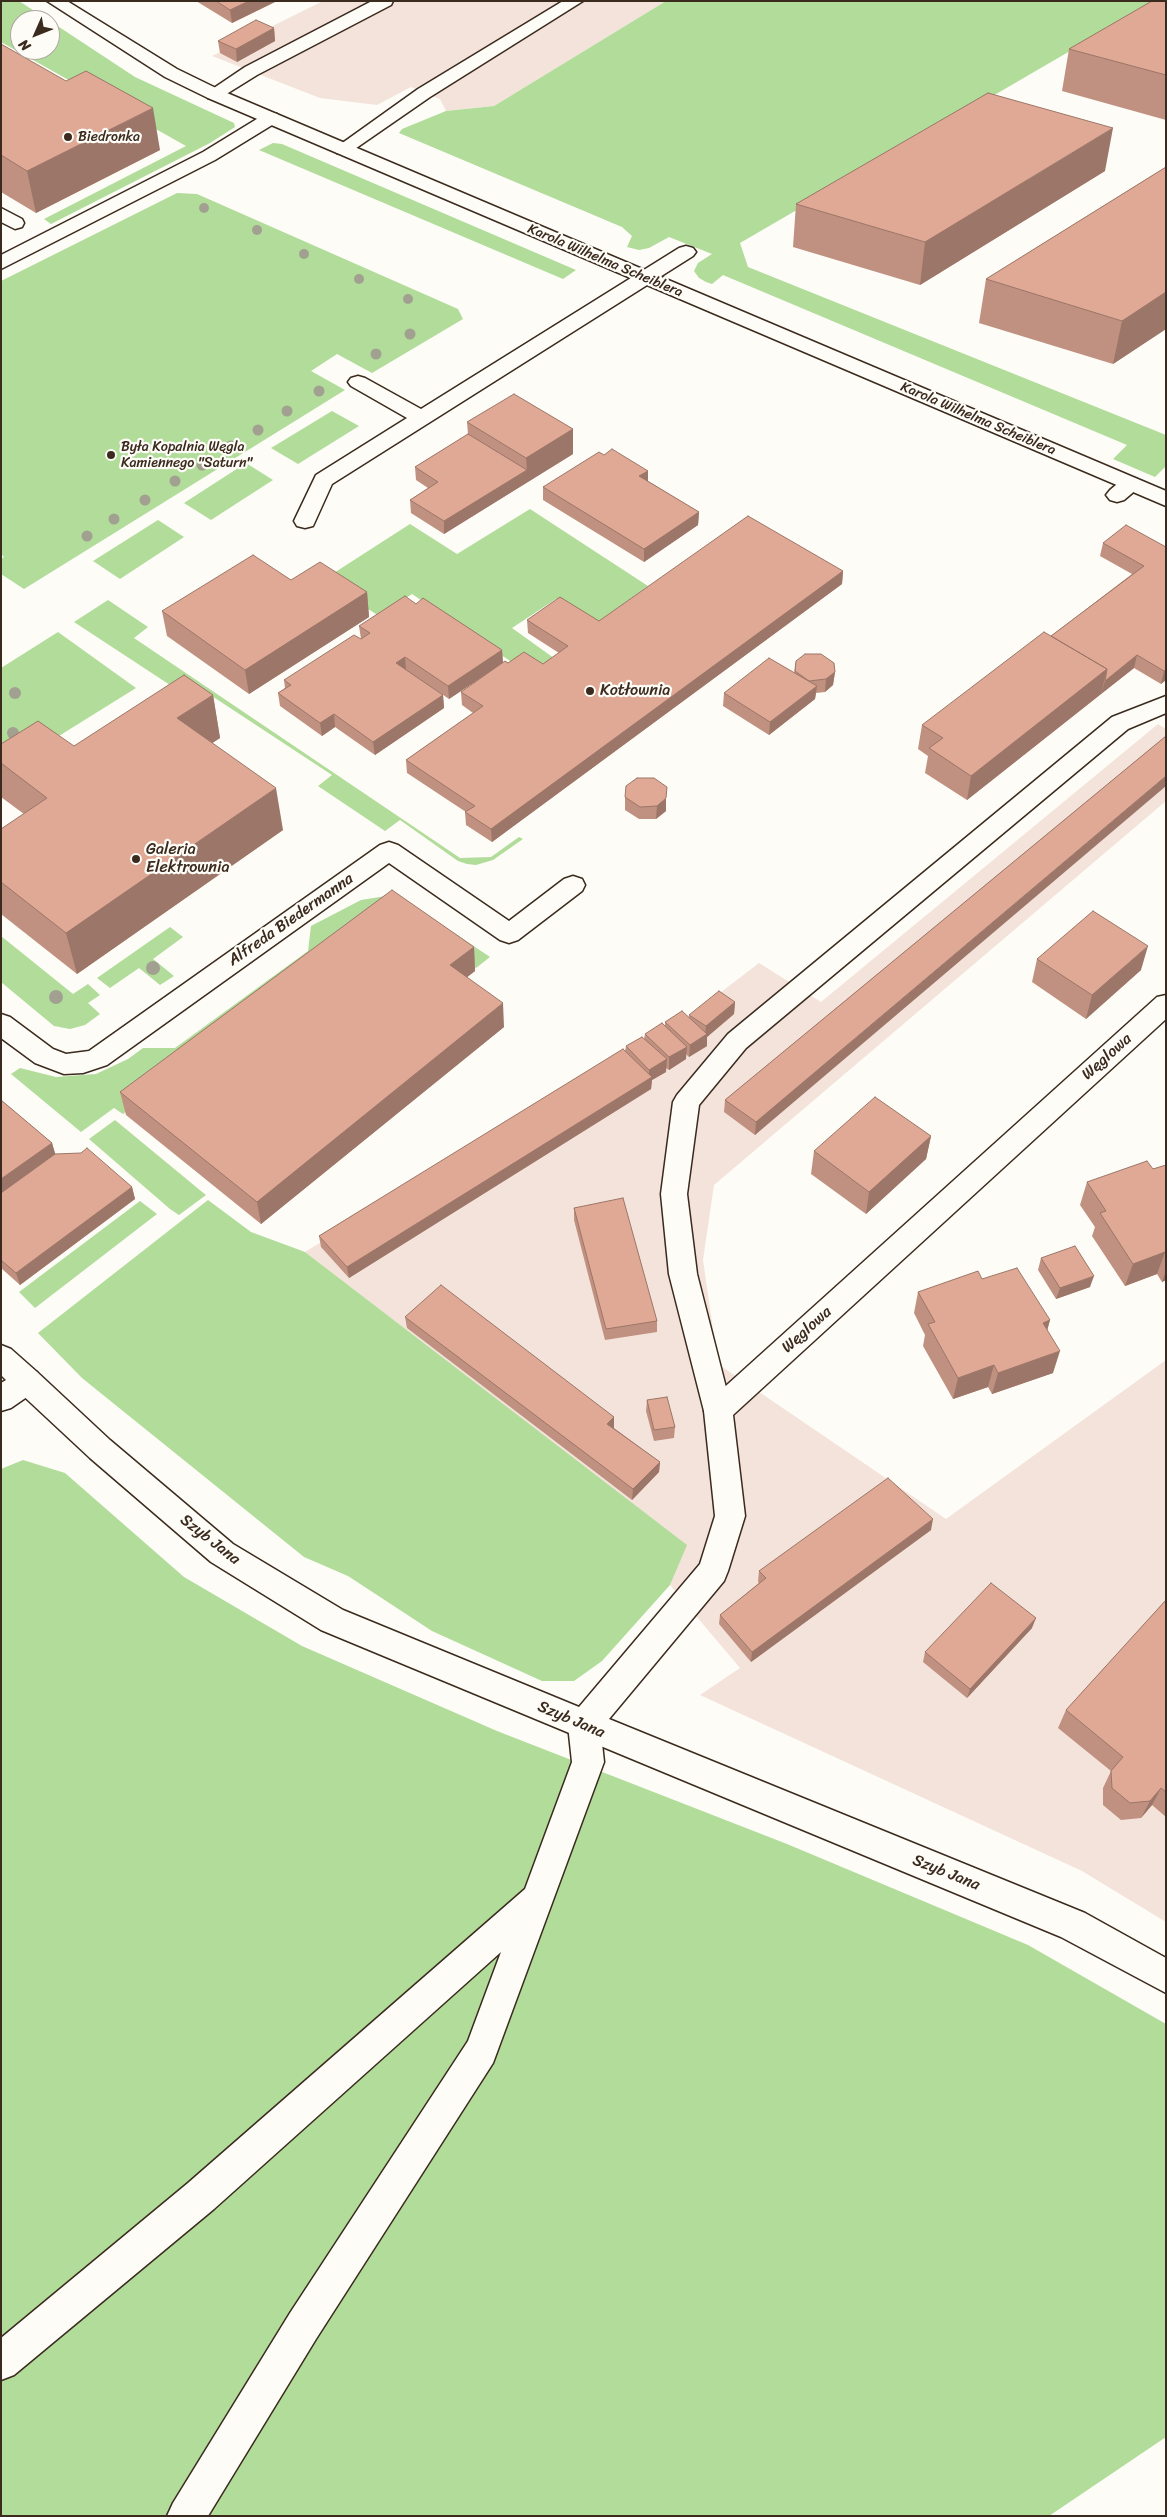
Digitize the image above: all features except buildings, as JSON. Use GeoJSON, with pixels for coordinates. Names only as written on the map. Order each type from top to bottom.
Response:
{"type":"FeatureCollection","features":[{"type":"Feature","properties":{"kind":"street","name":"Karola Wilhelma Scheiblera"},"geometry":{"type":"LineString","coordinates":[[55,1],[171,73],[214,94],[645,278],[1124,489],[1166,499]]}},
{"type":"Feature","properties":{"kind":"street"},"geometry":{"type":"LineString","coordinates":[[214,94],[251,71],[385,1]]}},
{"type":"Feature","properties":{"kind":"street"},"geometry":{"type":"LineString","coordinates":[[343,149],[424,93],[575,1]]}},
{"type":"Feature","properties":{"kind":"street"},"geometry":{"type":"LineString","coordinates":[[1,263],[209,156],[271,118]]}},
{"type":"Feature","properties":{"kind":"street"},"geometry":{"type":"LineString","coordinates":[[305,521],[324,480],[686,252]]}},
{"type":"Feature","properties":{"kind":"street"},"geometry":{"type":"LineString","coordinates":[[358,382],[421,418]]}},
{"type":"Feature","properties":{"kind":"street"},"geometry":{"type":"LineString","coordinates":[[186,2516],[304,2326],[481,2051],[588,1762],[584,1725],[713,1571],[730,1516],[718,1411],[683,1274],[674,1194],[686,1102],[737,1041],[1120,723],[1166,704]]}},
{"type":"Feature","properties":{"kind":"street","name":"Alfreda Biedermanna"},"geometry":{"type":"LineString","coordinates":[[1,1024],[44,1056],[64,1064],[83,1063],[98,1058],[389,851],[509,934],[573,885]]}},
{"type":"Feature","properties":{"kind":"street","name":"Węglowa"},"geometry":{"type":"LineString","coordinates":[[718,1411],[1166,1004]]}},
{"type":"Feature","properties":{"kind":"street","name":"Szyb Jana"},"geometry":{"type":"LineString","coordinates":[[1,1357],[100,1449],[222,1553],[332,1620],[1073,1925],[1166,1976]]}},
{"type":"Feature","properties":{"kind":"street"},"geometry":{"type":"LineString","coordinates":[[1,1399],[27,1381]]}},
{"type":"Feature","properties":{"kind":"street"},"geometry":{"type":"LineString","coordinates":[[1,2362],[201,2196],[538,1898]]}},
{"type":"Feature","properties":{"kind":"shaded area"},"geometry":{"type":"Polygon","coordinates":[[[323,1],[666,1],[494,106],[446,111],[440,99],[411,87],[377,105],[320,98],[212,56],[323,1]]]}},
{"type":"Feature","properties":{"kind":"shaded area"},"geometry":{"type":"Polygon","coordinates":[[[1158,724],[1166,729],[1166,801],[714,1185],[703,1260],[718,1364],[946,1519],[1166,1360],[1166,1922],[1082,1871],[700,1695],[740,1668],[670,1585],[686,1545],[305,1252],[690,1016],[759,963],[821,1002],[1158,724]]]}},
{"type":"Feature","properties":{"kind":"green space"},"geometry":{"type":"Polygon","coordinates":[[[1,1],[19,1],[33,10],[10,10],[10,47],[1,42],[1,1]]]}},
{"type":"Feature","properties":{"kind":"green space"},"geometry":{"type":"Polygon","coordinates":[[[666,1],[1156,1],[740,243],[748,267],[1166,435],[1166,466],[1155,477],[1113,459],[1127,445],[723,275],[712,284],[706,282],[699,278],[694,271],[698,263],[712,254],[669,237],[649,248],[639,250],[627,247],[632,236],[622,227],[399,133],[402,129],[446,111],[494,106],[666,1]]]}},
{"type":"Feature","properties":{"kind":"green space"},"geometry":{"type":"Polygon","coordinates":[[[60,28],[135,77],[234,123],[235,127],[210,143],[51,224],[44,219],[186,146],[33,60],[60,60],[60,28]]]}},
{"type":"Feature","properties":{"kind":"green space"},"geometry":{"type":"Polygon","coordinates":[[[273,143],[282,144],[576,270],[563,279],[259,150],[273,143]]]}},
{"type":"Feature","properties":{"kind":"green space"},"geometry":{"type":"Polygon","coordinates":[[[177,193],[197,194],[458,309],[463,319],[372,373],[337,354],[311,371],[345,390],[24,589],[1,574],[1,559],[4,557],[1,554],[1,281],[177,193]]]}},
{"type":"Feature","properties":{"kind":"green space"},"geometry":{"type":"Polygon","coordinates":[[[332,411],[359,426],[298,464],[271,448],[332,411]]]}},
{"type":"Feature","properties":{"kind":"green space"},"geometry":{"type":"Polygon","coordinates":[[[246,463],[273,480],[211,520],[184,503],[246,463]]]}},
{"type":"Feature","properties":{"kind":"green space"},"geometry":{"type":"Polygon","coordinates":[[[530,509],[648,586],[597,623],[556,599],[512,628],[558,661],[541,670],[513,663],[412,594],[379,616],[323,580],[410,524],[457,554],[530,509]]]}},
{"type":"Feature","properties":{"kind":"green space"},"geometry":{"type":"Polygon","coordinates":[[[158,520],[184,537],[120,579],[93,561],[158,520]]]}},
{"type":"Feature","properties":{"kind":"green space"},"geometry":{"type":"Polygon","coordinates":[[[108,600],[148,627],[134,638],[460,858],[491,857],[519,837],[523,839],[493,860],[476,865],[458,861],[400,820],[385,831],[318,786],[332,775],[183,677],[170,685],[74,622],[108,600]]]}},
{"type":"Feature","properties":{"kind":"green space"},"geometry":{"type":"Polygon","coordinates":[[[58,632],[136,688],[1,772],[1,668],[58,632]]]}},
{"type":"Feature","properties":{"kind":"green space"},"geometry":{"type":"Polygon","coordinates":[[[386,896],[403,899],[490,957],[476,968],[395,911],[123,1114],[114,1108],[81,1132],[11,1074],[20,1068],[56,1077],[96,1074],[128,1059],[143,1048],[175,1048],[308,951],[311,926],[361,900],[386,896]]]}},
{"type":"Feature","properties":{"kind":"green space"},"geometry":{"type":"Polygon","coordinates":[[[170,927],[183,937],[153,959],[174,976],[160,985],[139,968],[110,988],[97,978],[170,927]]]}},
{"type":"Feature","properties":{"kind":"green space"},"geometry":{"type":"Polygon","coordinates":[[[1,936],[73,994],[88,984],[100,995],[88,1003],[100,1014],[85,1025],[70,1029],[54,1026],[1,982],[1,936]]]}},
{"type":"Feature","properties":{"kind":"green space"},"geometry":{"type":"Polygon","coordinates":[[[115,1120],[206,1195],[179,1215],[170,1209],[89,1139],[115,1120]]]}},
{"type":"Feature","properties":{"kind":"green space"},"geometry":{"type":"Polygon","coordinates":[[[208,1200],[251,1232],[305,1252],[687,1545],[670,1585],[602,1661],[574,1681],[542,1681],[432,1631],[348,1576],[304,1557],[82,1378],[38,1333],[208,1200]]]}},
{"type":"Feature","properties":{"kind":"green space"},"geometry":{"type":"Polygon","coordinates":[[[140,1201],[157,1214],[35,1308],[19,1292],[140,1201]]]}},
{"type":"Feature","properties":{"kind":"green space"},"geometry":{"type":"Polygon","coordinates":[[[23,1460],[65,1473],[184,1577],[302,1646],[497,1731],[787,1844],[1028,1945],[1166,2024],[1166,2437],[1049,2516],[1,2516],[1,1469],[23,1460]]]}},
{"type":"Feature","properties":{"kind":"place","name":"Biedronka"},"geometry":{"type":"Point","coordinates":[68,137]}},
{"type":"Feature","properties":{"kind":"place","name":"Była Kopalnia Węgla Kamiennego \"Saturn\""},"geometry":{"type":"Point","coordinates":[111,455]}},
{"type":"Feature","properties":{"kind":"place","name":"Kotłownia"},"geometry":{"type":"Point","coordinates":[590,691]}},
{"type":"Feature","properties":{"kind":"place","name":"Galeria Elektrownia"},"geometry":{"type":"Point","coordinates":[136,859]}}]}
